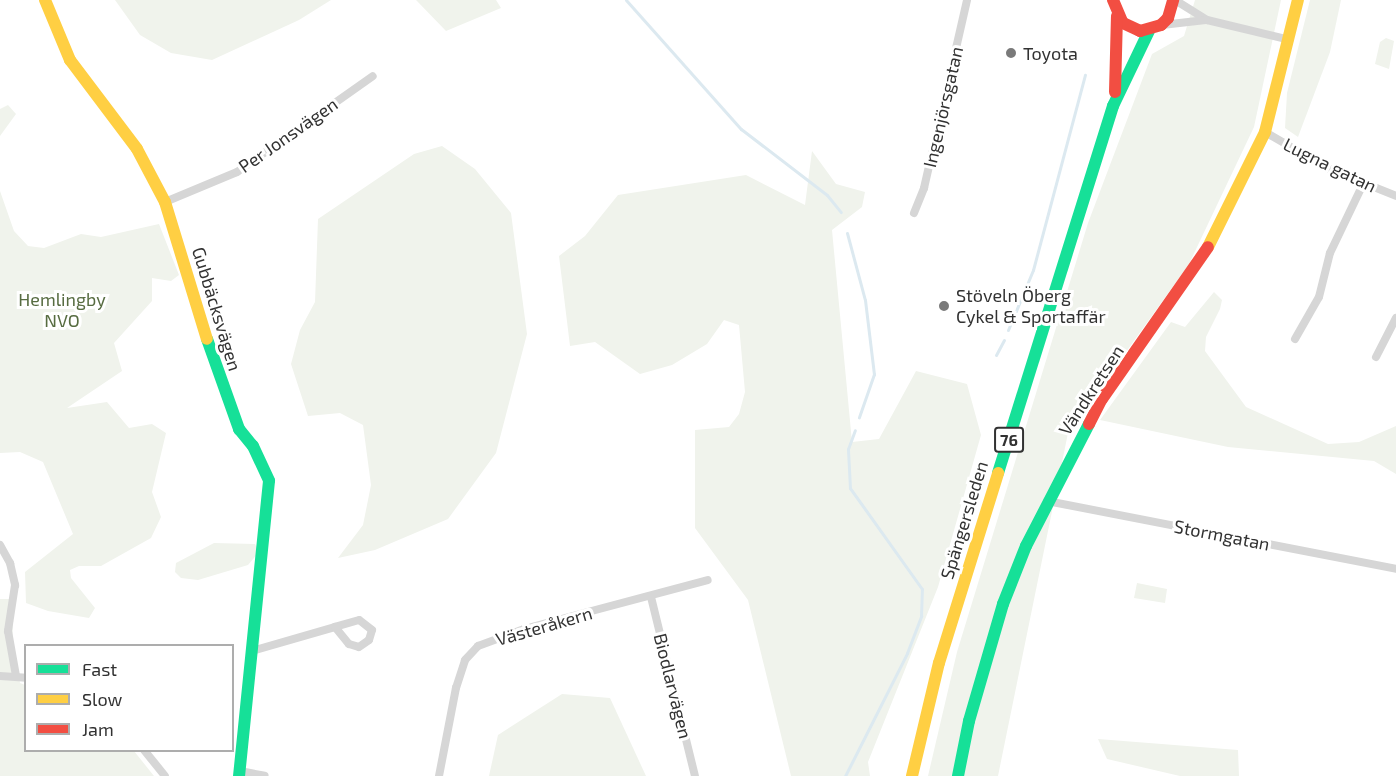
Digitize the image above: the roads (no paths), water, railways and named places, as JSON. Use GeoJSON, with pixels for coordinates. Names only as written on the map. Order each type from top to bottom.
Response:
{"type":"FeatureCollection","features":[{"type":"Feature","properties":{"kind":"street","name":"Gubbäcksvägen"},"geometry":{"type":"LineString","coordinates":[[45,0],[70,60],[137,149],[165,202],[221,384],[239,429],[259,456],[269,481],[240,773],[265,776]]}},
{"type":"Feature","properties":{"kind":"street","name":"Ingenjörsgatan"},"geometry":{"type":"LineString","coordinates":[[914,213],[924,188],[967,0]]}},
{"type":"Feature","properties":{"kind":"street"},"geometry":{"type":"LineString","coordinates":[[1149,31],[1161,25],[1168,18],[1174,0],[1207,20],[1290,40]]}},
{"type":"Feature","properties":{"kind":"street","name":"Vändkretsen"},"geometry":{"type":"LineString","coordinates":[[958,776],[969,721],[1003,604],[1047,501],[1102,399],[1197,267],[1265,132],[1290,40],[1298,0]]}},
{"type":"Feature","properties":{"kind":"street","name":"Spängersleden"},"geometry":{"type":"LineString","coordinates":[[912,776],[939,663],[1113,106],[1149,31],[1131,29],[1112,6]]}},
{"type":"Feature","properties":{"kind":"street","name":"Spängersleden"},"geometry":{"type":"LineString","coordinates":[[1112,6],[1113,106]]}},
{"type":"Feature","properties":{"kind":"street"},"geometry":{"type":"LineString","coordinates":[[1161,25],[1207,20]]}},
{"type":"Feature","properties":{"kind":"street","name":"Per Jonsvägen"},"geometry":{"type":"LineString","coordinates":[[165,202],[237,172],[374,76]]}},
{"type":"Feature","properties":{"kind":"street","name":"Lugna gatan"},"geometry":{"type":"LineString","coordinates":[[1265,132],[1364,184],[1396,196]]}},
{"type":"Feature","properties":{"kind":"street"},"geometry":{"type":"LineString","coordinates":[[1295,339],[1319,297],[1330,253],[1364,184]]}},
{"type":"Feature","properties":{"kind":"street"},"geometry":{"type":"LineString","coordinates":[[1376,357],[1396,318]]}},
{"type":"Feature","properties":{"kind":"street","name":"Stormgatan"},"geometry":{"type":"LineString","coordinates":[[1047,501],[1396,569]]}},
{"type":"Feature","properties":{"kind":"street"},"geometry":{"type":"LineString","coordinates":[[0,545],[10,563],[15,585],[8,631],[16,676]]}},
{"type":"Feature","properties":{"kind":"street","name":"Västeråkern"},"geometry":{"type":"LineString","coordinates":[[439,776],[456,688],[465,660],[478,646],[524,628],[651,597],[708,580]]}},
{"type":"Feature","properties":{"kind":"street","name":"Biodlarvägen"},"geometry":{"type":"LineString","coordinates":[[651,597],[695,776]]}},
{"type":"Feature","properties":{"kind":"street"},"geometry":{"type":"LineString","coordinates":[[252,651],[335,627]]}},
{"type":"Feature","properties":{"kind":"street"},"geometry":{"type":"LineString","coordinates":[[0,676],[24,678]]}},
{"type":"Feature","properties":{"kind":"street"},"geometry":{"type":"LineString","coordinates":[[146,752],[165,776]]}},
{"type":"Feature","properties":{"kind":"waterway"},"geometry":{"type":"LineString","coordinates":[[626,0],[741,129],[827,195],[841,212]]}},
{"type":"Feature","properties":{"kind":"waterway"},"geometry":{"type":"LineString","coordinates":[[1008,330],[1033,270],[1085,75]]}},
{"type":"Feature","properties":{"kind":"waterway"},"geometry":{"type":"LineString","coordinates":[[847,233],[865,300],[874,374],[859,417]]}},
{"type":"Feature","properties":{"kind":"waterway"},"geometry":{"type":"LineString","coordinates":[[996,355],[1004,340]]}},
{"type":"Feature","properties":{"kind":"waterway"},"geometry":{"type":"LineString","coordinates":[[845,776],[907,653],[921,616],[922,589],[850,488],[848,449],[855,430]]}},
{"type":"Feature","properties":{"kind":"place","name":"Toyota"},"geometry":{"type":"Point","coordinates":[1011,53]}},
{"type":"Feature","properties":{"kind":"place","name":"Stöveln Öberg Cykel & Sportaffär"},"geometry":{"type":"Point","coordinates":[944,306]}},
{"type":"Feature","properties":{"kind":"park label","name":"Hemlingby NVO"},"geometry":{"type":"Point","coordinates":[62,310]}}]}
